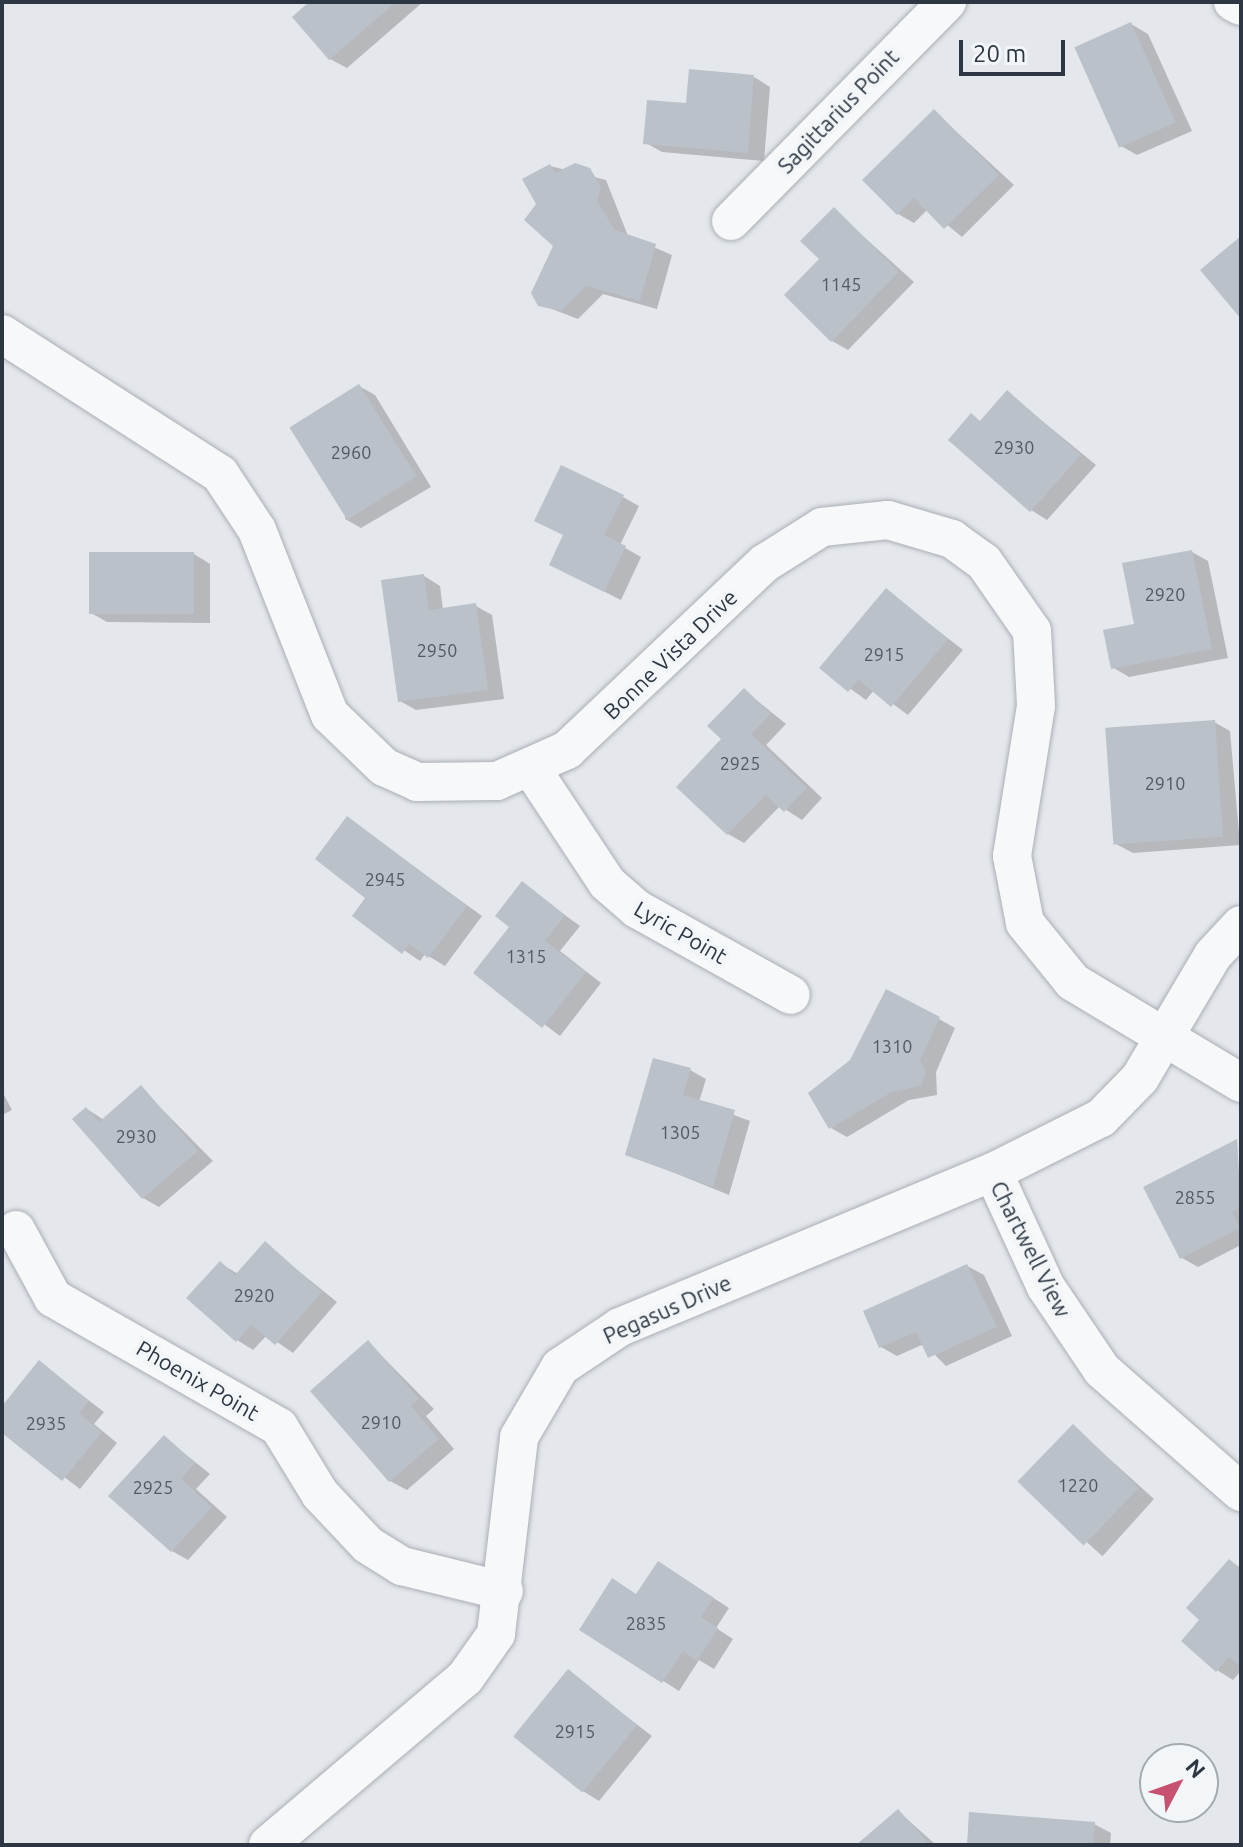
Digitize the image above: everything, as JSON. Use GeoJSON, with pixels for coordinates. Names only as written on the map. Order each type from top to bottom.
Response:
{"type":"FeatureCollection","features":[{"type":"Feature","properties":{"kind":"street","name":"Sagittarius Point"},"geometry":{"type":"LineString","coordinates":[[731,221],[947,2]]}},
{"type":"Feature","properties":{"kind":"street"},"geometry":{"type":"LineString","coordinates":[[1233,2],[1241,6]]}},
{"type":"Feature","properties":{"kind":"street","name":"Bonne Vista Drive"},"geometry":{"type":"LineString","coordinates":[[2,334],[220,474],[257,530],[314,686],[354,744],[417,782],[457,787],[533,771],[589,731],[792,542],[856,520],[888,520],[952,539],[984,562],[1032,631],[1036,706],[1012,856],[1025,923],[1073,982],[1241,1083]]}},
{"type":"Feature","properties":{"kind":"street","name":"Lyric Point"},"geometry":{"type":"LineString","coordinates":[[533,771],[607,883],[637,909],[791,995]]}},
{"type":"Feature","properties":{"kind":"street","name":"Pegasus Drive"},"geometry":{"type":"LineString","coordinates":[[268,1845],[465,1678],[496,1634],[504,1591],[519,1437],[560,1367],[620,1327],[993,1172],[1101,1118],[1125,1098],[1166,1038],[1213,955],[1241,925]]}},
{"type":"Feature","properties":{"kind":"street","name":"Chartwell View"},"geometry":{"type":"LineString","coordinates":[[993,1172],[1046,1287],[1102,1370],[1241,1492]]}},
{"type":"Feature","properties":{"kind":"street","name":"Phoenix Point"},"geometry":{"type":"LineString","coordinates":[[16,1230],[53,1298],[279,1427],[320,1494],[368,1545],[402,1566],[504,1591]]}},
{"type":"Feature","properties":{"kind":"building"},"geometry":{"type":"Polygon","coordinates":[[[309,2],[396,2],[329,60],[292,17],[309,2]]]}},
{"type":"Feature","properties":{"kind":"building"},"geometry":{"type":"Polygon","coordinates":[[[1131,22],[1176,122],[1119,148],[1074,47],[1131,22]]]}},
{"type":"Feature","properties":{"kind":"building"},"geometry":{"type":"Polygon","coordinates":[[[689,69],[754,75],[748,153],[643,144],[647,100],[686,103],[689,69]]]}},
{"type":"Feature","properties":{"kind":"building"},"geometry":{"type":"Polygon","coordinates":[[[934,109],[999,175],[944,229],[914,198],[897,215],[862,180],[934,109]]]}},
{"type":"Feature","properties":{"kind":"building"},"geometry":{"type":"Polygon","coordinates":[[[575,163],[590,168],[601,187],[597,201],[615,230],[656,244],[640,301],[586,286],[561,311],[538,306],[531,293],[553,246],[524,220],[536,204],[522,179],[550,164],[555,173],[575,163]]]}},
{"type":"Feature","properties":{"kind":"building"},"geometry":{"type":"Polygon","coordinates":[[[834,207],[899,272],[831,342],[784,295],[819,259],[800,241],[834,207]]]}},
{"type":"Feature","properties":{"kind":"building"},"geometry":{"type":"Polygon","coordinates":[[[1241,236],[1241,319],[1200,270],[1241,236]]]}},
{"type":"Feature","properties":{"kind":"building"},"geometry":{"type":"Polygon","coordinates":[[[359,384],[417,476],[347,520],[289,427],[359,384]]]}},
{"type":"Feature","properties":{"kind":"building"},"geometry":{"type":"Polygon","coordinates":[[[1007,390],[1081,455],[1030,512],[948,440],[971,413],[980,421],[1007,390]]]}},
{"type":"Feature","properties":{"kind":"building"},"geometry":{"type":"Polygon","coordinates":[[[561,465],[624,495],[604,535],[626,546],[604,592],[549,565],[563,535],[534,521],[561,465]]]}},
{"type":"Feature","properties":{"kind":"building"},"geometry":{"type":"Polygon","coordinates":[[[1192,550],[1212,649],[1111,669],[1103,630],[1134,624],[1122,563],[1192,550]]]}},
{"type":"Feature","properties":{"kind":"building"},"geometry":{"type":"Polygon","coordinates":[[[89,552],[194,552],[194,614],[89,614],[89,552]]]}},
{"type":"Feature","properties":{"kind":"building"},"geometry":{"type":"Polygon","coordinates":[[[424,574],[429,610],[476,603],[488,690],[398,702],[381,580],[424,574]]]}},
{"type":"Feature","properties":{"kind":"building"},"geometry":{"type":"Polygon","coordinates":[[[886,588],[948,639],[891,707],[859,680],[848,692],[819,668],[886,588]]]}},
{"type":"Feature","properties":{"kind":"building"},"geometry":{"type":"Polygon","coordinates":[[[744,688],[771,714],[751,734],[807,788],[784,812],[766,795],[727,835],[676,787],[721,739],[707,726],[744,688]]]}},
{"type":"Feature","properties":{"kind":"building"},"geometry":{"type":"Polygon","coordinates":[[[1215,720],[1223,837],[1113,844],[1105,728],[1215,720]]]}},
{"type":"Feature","properties":{"kind":"building"},"geometry":{"type":"Polygon","coordinates":[[[347,816],[467,906],[428,958],[409,944],[402,954],[352,916],[365,898],[315,859],[347,816]]]}},
{"type":"Feature","properties":{"kind":"building"},"geometry":{"type":"Polygon","coordinates":[[[522,881],[565,915],[545,941],[586,972],[542,1028],[473,973],[509,927],[495,916],[522,881]]]}},
{"type":"Feature","properties":{"kind":"building"},"geometry":{"type":"Polygon","coordinates":[[[886,989],[940,1017],[920,1061],[926,1072],[921,1086],[892,1092],[829,1129],[808,1093],[850,1060],[886,989]]]}},
{"type":"Feature","properties":{"kind":"building"},"geometry":{"type":"Polygon","coordinates":[[[653,1058],[691,1068],[683,1095],[735,1110],[713,1187],[625,1155],[653,1058]]]}},
{"type":"Feature","properties":{"kind":"building"},"geometry":{"type":"Polygon","coordinates":[[[141,1085],[198,1151],[142,1199],[72,1119],[86,1107],[99,1122],[141,1085]]]}},
{"type":"Feature","properties":{"kind":"building"},"geometry":{"type":"Polygon","coordinates":[[[1237,1139],[1241,1207],[1232,1212],[1240,1228],[1180,1259],[1143,1187],[1237,1139]]]}},
{"type":"Feature","properties":{"kind":"building"},"geometry":{"type":"Polygon","coordinates":[[[265,1241],[322,1292],[275,1345],[251,1325],[236,1342],[186,1298],[220,1261],[235,1275],[265,1241]]]}},
{"type":"Feature","properties":{"kind":"building"},"geometry":{"type":"Polygon","coordinates":[[[967,1264],[997,1327],[928,1358],[916,1332],[879,1348],[863,1311],[967,1264]]]}},
{"type":"Feature","properties":{"kind":"building"},"geometry":{"type":"Polygon","coordinates":[[[368,1340],[419,1399],[411,1406],[439,1439],[389,1482],[310,1391],[368,1340]]]}},
{"type":"Feature","properties":{"kind":"building"},"geometry":{"type":"Polygon","coordinates":[[[39,1360],[89,1401],[79,1413],[102,1432],[62,1481],[2,1433],[2,1406],[39,1360]]]}},
{"type":"Feature","properties":{"kind":"building"},"geometry":{"type":"Polygon","coordinates":[[[1073,1424],[1139,1488],[1084,1545],[1017,1482],[1073,1424]]]}},
{"type":"Feature","properties":{"kind":"building"},"geometry":{"type":"Polygon","coordinates":[[[164,1435],[195,1463],[181,1479],[212,1507],[171,1552],[108,1496],[164,1435]]]}},
{"type":"Feature","properties":{"kind":"building"},"geometry":{"type":"Polygon","coordinates":[[[1229,1559],[1241,1569],[1241,1668],[1229,1657],[1216,1672],[1181,1641],[1199,1620],[1186,1608],[1229,1559]]]}},
{"type":"Feature","properties":{"kind":"building"},"geometry":{"type":"Polygon","coordinates":[[[658,1561],[714,1598],[701,1617],[718,1628],[697,1661],[683,1651],[662,1683],[579,1630],[612,1578],[636,1594],[658,1561]]]}},
{"type":"Feature","properties":{"kind":"building"},"geometry":{"type":"Polygon","coordinates":[[[568,1669],[637,1725],[582,1793],[513,1737],[568,1669]]]}},
{"type":"Feature","properties":{"kind":"building"},"geometry":{"type":"Polygon","coordinates":[[[898,1809],[930,1845],[856,1845],[898,1809]]]}},
{"type":"Feature","properties":{"kind":"building"},"geometry":{"type":"Polygon","coordinates":[[[969,1812],[1095,1822],[1093,1845],[967,1845],[969,1812]]]}}]}
